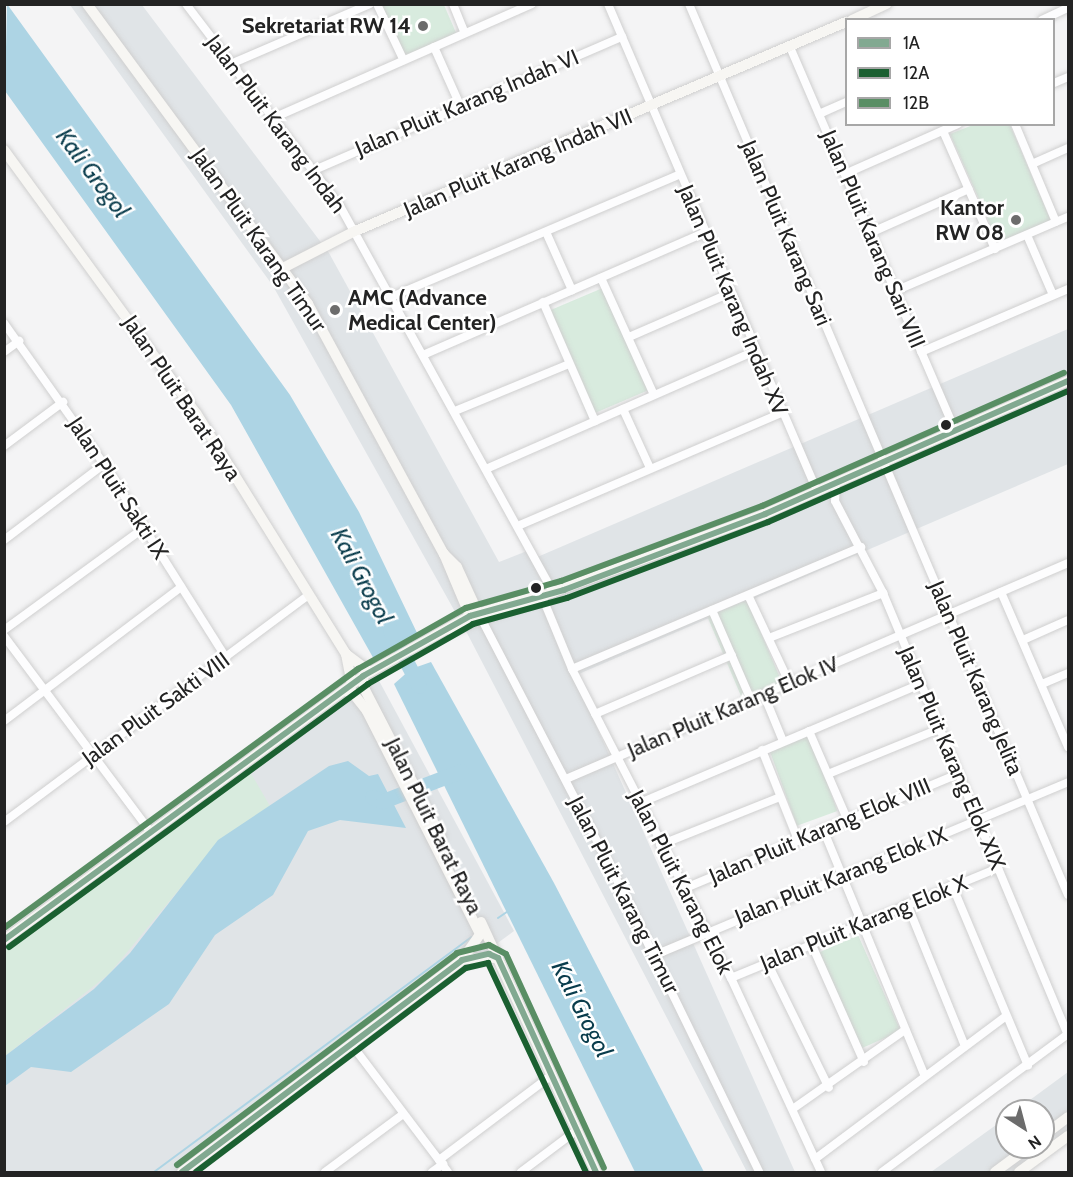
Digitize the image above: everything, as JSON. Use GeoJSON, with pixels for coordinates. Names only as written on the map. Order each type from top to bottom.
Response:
{"type":"FeatureCollection","features":[{"type":"Feature","properties":{"kind":"street","name":"Jalan Pluit Karang Timur"},"geometry":{"type":"LineString","coordinates":[[87,4],[283,268],[444,554],[566,779],[655,955],[759,1173]]}},
{"type":"Feature","properties":{"kind":"street"},"geometry":{"type":"LineString","coordinates":[[187,6],[198,4]]}},
{"type":"Feature","properties":{"kind":"street"},"geometry":{"type":"LineString","coordinates":[[233,63],[370,4]]}},
{"type":"Feature","properties":{"kind":"street"},"geometry":{"type":"LineString","coordinates":[[377,4],[403,59]]}},
{"type":"Feature","properties":{"kind":"street"},"geometry":{"type":"LineString","coordinates":[[453,4],[465,33]]}},
{"type":"Feature","properties":{"kind":"street"},"geometry":{"type":"LineString","coordinates":[[271,119],[532,4]]}},
{"type":"Feature","properties":{"kind":"street","name":"Jalan Pluit Karang Indah VII"},"geometry":{"type":"LineString","coordinates":[[283,268],[353,232],[652,106],[608,4]]}},
{"type":"Feature","properties":{"kind":"street"},"geometry":{"type":"LineString","coordinates":[[856,18],[886,4]]}},
{"type":"Feature","properties":{"kind":"street","name":"Jalan Pluit Karang Sari"},"geometry":{"type":"LineString","coordinates":[[692,5],[718,77],[884,462]]}},
{"type":"Feature","properties":{"kind":"street","name":"Jalan Pluit Karang Indah"},"geometry":{"type":"LineString","coordinates":[[187,6],[233,63],[271,119],[312,171],[353,232],[519,525],[545,595]]}},
{"type":"Feature","properties":{"kind":"street"},"geometry":{"type":"LineString","coordinates":[[1046,18],[1068,8]]}},
{"type":"Feature","properties":{"kind":"street"},"geometry":{"type":"LineString","coordinates":[[652,106],[845,22]]}},
{"type":"Feature","properties":{"kind":"street","name":"Jalan Pluit Karang Indah VI"},"geometry":{"type":"LineString","coordinates":[[312,171],[460,105],[622,37]]}},
{"type":"Feature","properties":{"kind":"street","name":"Jalan Pluit Karang Sari VIII"},"geometry":{"type":"LineString","coordinates":[[790,46],[955,431]]}},
{"type":"Feature","properties":{"kind":"street"},"geometry":{"type":"LineString","coordinates":[[434,47],[460,105]]}},
{"type":"Feature","properties":{"kind":"street"},"geometry":{"type":"LineString","coordinates":[[819,114],[845,102]]}},
{"type":"Feature","properties":{"kind":"street","name":"Jalan Pluit Karang Indah XV"},"geometry":{"type":"LineString","coordinates":[[652,106],[678,175],[817,491]]}},
{"type":"Feature","properties":{"kind":"street"},"geometry":{"type":"LineString","coordinates":[[845,174],[954,126]]}},
{"type":"Feature","properties":{"kind":"street"},"geometry":{"type":"LineString","coordinates":[[1016,126],[1056,222]]}},
{"type":"Feature","properties":{"kind":"street"},"geometry":{"type":"LineString","coordinates":[[943,131],[995,249]]}},
{"type":"Feature","properties":{"kind":"street"},"geometry":{"type":"LineString","coordinates":[[1032,164],[1068,148]]}},
{"type":"Feature","properties":{"kind":"street","name":"Jalan Pluit Barat Raya"},"geometry":{"type":"LineString","coordinates":[[4,150],[190,404],[307,596],[346,654],[371,671],[373,713]]}},
{"type":"Feature","properties":{"kind":"street"},"geometry":{"type":"LineString","coordinates":[[391,297],[678,175]]}},
{"type":"Feature","properties":{"kind":"street"},"geometry":{"type":"LineString","coordinates":[[870,233],[969,189]]}},
{"type":"Feature","properties":{"kind":"street"},"geometry":{"type":"LineString","coordinates":[[895,291],[1068,217]]}},
{"type":"Feature","properties":{"kind":"street"},"geometry":{"type":"LineString","coordinates":[[546,231],[572,290]]}},
{"type":"Feature","properties":{"kind":"street"},"geometry":{"type":"LineString","coordinates":[[423,355],[704,233]]}},
{"type":"Feature","properties":{"kind":"street"},"geometry":{"type":"LineString","coordinates":[[1028,235],[1053,295]]}},
{"type":"Feature","properties":{"kind":"street"},"geometry":{"type":"LineString","coordinates":[[602,278],[654,395]]}},
{"type":"Feature","properties":{"kind":"street"},"geometry":{"type":"LineString","coordinates":[[921,351],[1068,289]]}},
{"type":"Feature","properties":{"kind":"street"},"geometry":{"type":"LineString","coordinates":[[629,337],[730,292]]}},
{"type":"Feature","properties":{"kind":"street"},"geometry":{"type":"LineString","coordinates":[[543,303],[595,421]]}},
{"type":"Feature","properties":{"kind":"street","name":"Jalan Pluit Sakti IX"},"geometry":{"type":"LineString","coordinates":[[4,322],[63,402],[104,464],[226,658]]}},
{"type":"Feature","properties":{"kind":"street"},"geometry":{"type":"LineString","coordinates":[[4,352],[19,341]]}},
{"type":"Feature","properties":{"kind":"street"},"geometry":{"type":"LineString","coordinates":[[486,469],[755,351]]}},
{"type":"Feature","properties":{"kind":"street"},"geometry":{"type":"LineString","coordinates":[[455,411],[569,364]]}},
{"type":"Feature","properties":{"kind":"street"},"geometry":{"type":"LineString","coordinates":[[4,940],[371,671],[477,617],[545,595],[817,491],[1068,381]]}},
{"type":"Feature","properties":{"kind":"street"},"geometry":{"type":"LineString","coordinates":[[4,446],[63,402]]}},
{"type":"Feature","properties":{"kind":"street"},"geometry":{"type":"LineString","coordinates":[[623,409],[650,468]]}},
{"type":"Feature","properties":{"kind":"street"},"geometry":{"type":"LineString","coordinates":[[519,525],[781,412]]}},
{"type":"Feature","properties":{"kind":"street","name":"Jalan Pluit Karang Jelita"},"geometry":{"type":"LineString","coordinates":[[884,462],[1068,895]]}},
{"type":"Feature","properties":{"kind":"street"},"geometry":{"type":"LineString","coordinates":[[5,538],[104,464]]}},
{"type":"Feature","properties":{"kind":"street","name":"Jalan Pluit Karang Elok XIX"},"geometry":{"type":"LineString","coordinates":[[836,483],[835,501],[883,593],[1068,1034]]}},
{"type":"Feature","properties":{"kind":"street"},"geometry":{"type":"LineString","coordinates":[[4,630],[144,528]]}},
{"type":"Feature","properties":{"kind":"street"},"geometry":{"type":"LineString","coordinates":[[572,669],[861,547]]}},
{"type":"Feature","properties":{"kind":"street","name":"Jalan Pluit Karang Elok IV"},"geometry":{"type":"LineString","coordinates":[[566,779],[789,682],[901,637],[1068,563]]}},
{"type":"Feature","properties":{"kind":"street"},"geometry":{"type":"LineString","coordinates":[[4,721],[181,587]]}},
{"type":"Feature","properties":{"kind":"street"},"geometry":{"type":"LineString","coordinates":[[1001,592],[1042,684],[1065,728],[1068,747]]}},
{"type":"Feature","properties":{"kind":"street"},"geometry":{"type":"LineString","coordinates":[[769,638],[883,593]]}},
{"type":"Feature","properties":{"kind":"street","name":"Jalan Pluit Karang Elok"},"geometry":{"type":"LineString","coordinates":[[545,595],[572,669],[660,845],[731,978],[794,1108],[821,1173]]}},
{"type":"Feature","properties":{"kind":"street"},"geometry":{"type":"LineString","coordinates":[[748,595],[789,682]]}},
{"type":"Feature","properties":{"kind":"street","name":"Jalan Pluit Sakti VIII"},"geometry":{"type":"LineString","coordinates":[[4,822],[307,596]]}},
{"type":"Feature","properties":{"kind":"street"},"geometry":{"type":"LineString","coordinates":[[712,610],[751,700]]}},
{"type":"Feature","properties":{"kind":"street"},"geometry":{"type":"LineString","coordinates":[[1023,640],[1068,620]]}},
{"type":"Feature","properties":{"kind":"street"},"geometry":{"type":"LineString","coordinates":[[4,636],[150,831]]}},
{"type":"Feature","properties":{"kind":"street","name":"Jalan Pluit Barat Raya"},"geometry":{"type":"LineString","coordinates":[[346,654],[347,687],[373,713],[391,746],[498,958],[573,1132],[596,1173]]}},
{"type":"Feature","properties":{"kind":"street"},"geometry":{"type":"LineString","coordinates":[[595,714],[732,655]]}},
{"type":"Feature","properties":{"kind":"street"},"geometry":{"type":"LineString","coordinates":[[1042,684],[1068,673]]}},
{"type":"Feature","properties":{"kind":"street"},"geometry":{"type":"LineString","coordinates":[[640,803],[920,684]]}},
{"type":"Feature","properties":{"kind":"street"},"geometry":{"type":"LineString","coordinates":[[764,694],[783,741]]}},
{"type":"Feature","properties":{"kind":"street"},"geometry":{"type":"LineString","coordinates":[[828,774],[939,729]]}},
{"type":"Feature","properties":{"kind":"street"},"geometry":{"type":"LineString","coordinates":[[810,731],[847,819]]}},
{"type":"Feature","properties":{"kind":"street","name":"Jalan Pluit Barat Raya"},"geometry":{"type":"LineString","coordinates":[[391,746],[479,929],[462,960]]}},
{"type":"Feature","properties":{"kind":"street"},"geometry":{"type":"LineString","coordinates":[[762,750],[798,840]]}},
{"type":"Feature","properties":{"kind":"street","name":"Jalan Pluit Karang Elok VIII"},"geometry":{"type":"LineString","coordinates":[[683,889],[958,774]]}},
{"type":"Feature","properties":{"kind":"street","name":"Jalan Pluit Karang Elok IX"},"geometry":{"type":"LineString","coordinates":[[655,955],[1068,782]]}},
{"type":"Feature","properties":{"kind":"street"},"geometry":{"type":"LineString","coordinates":[[660,845],[780,797]]}},
{"type":"Feature","properties":{"kind":"street"},"geometry":{"type":"LineString","coordinates":[[823,829],[925,1076]]}},
{"type":"Feature","properties":{"kind":"street","name":"Jalan Pluit Karang Elok X"},"geometry":{"type":"LineString","coordinates":[[731,978],[862,922],[998,868]]}},
{"type":"Feature","properties":{"kind":"street"},"geometry":{"type":"LineString","coordinates":[[952,885],[1005,1017],[1028,1066]]}},
{"type":"Feature","properties":{"kind":"street"},"geometry":{"type":"LineString","coordinates":[[907,904],[965,1046]]}},
{"type":"Feature","properties":{"kind":"street"},"geometry":{"type":"LineString","coordinates":[[812,943],[864,1062]]}},
{"type":"Feature","properties":{"kind":"street"},"geometry":{"type":"LineString","coordinates":[[182,1173],[462,960],[480,954],[498,958]]}},
{"type":"Feature","properties":{"kind":"street"},"geometry":{"type":"LineString","coordinates":[[767,962],[829,1088]]}},
{"type":"Feature","properties":{"kind":"street"},"geometry":{"type":"LineString","coordinates":[[815,1159],[1005,1017]]}},
{"type":"Feature","properties":{"kind":"street"},"geometry":{"type":"LineString","coordinates":[[794,1108],[829,1088],[905,1030]]}},
{"type":"Feature","properties":{"kind":"street"},"geometry":{"type":"LineString","coordinates":[[882,1173],[1068,1034]]}},
{"type":"Feature","properties":{"kind":"street"},"geometry":{"type":"LineString","coordinates":[[352,1045],[448,1173]]}},
{"type":"Feature","properties":{"kind":"street"},"geometry":{"type":"LineString","coordinates":[[432,1173],[441,1162],[549,1077]]}},
{"type":"Feature","properties":{"kind":"street"},"geometry":{"type":"LineString","coordinates":[[325,1173],[403,1114]]}},
{"type":"Feature","properties":{"kind":"street"},"geometry":{"type":"LineString","coordinates":[[1055,1127],[1068,1117]]}},
{"type":"Feature","properties":{"kind":"street"},"geometry":{"type":"LineString","coordinates":[[521,1173],[573,1132]]}},
{"type":"Feature","properties":{"kind":"street"},"geometry":{"type":"LineString","coordinates":[[1019,1173],[1068,1136]]}},
{"type":"Feature","properties":{"kind":"street"},"geometry":{"type":"LineString","coordinates":[[994,1173],[1013,1159]]}},
{"type":"Feature","properties":{"kind":"shaded area"},"geometry":{"type":"Polygon","coordinates":[[[70,5],[142,5],[329,253],[499,562],[532,549],[535,558],[1068,329],[1068,464],[574,676],[795,1172],[747,1172],[468,635],[273,286],[70,5]]]}},
{"type":"Feature","properties":{"kind":"shaded area"},"geometry":{"type":"Polygon","coordinates":[[[377,677],[514,931],[186,1172],[5,1172],[5,954],[377,677]]]}},
{"type":"Feature","properties":{"kind":"shaded area"},"geometry":{"type":"Polygon","coordinates":[[[1068,1072],[1068,1139],[1055,1149],[1055,1099],[1031,1099],[1068,1072]]]}},
{"type":"Feature","properties":{"kind":"shaded area"},"geometry":{"type":"Polygon","coordinates":[[[995,1126],[995,1159],[1041,1159],[1023,1172],[931,1172],[995,1126]]]}},
{"type":"Feature","properties":{"kind":"green space"},"geometry":{"type":"Polygon","coordinates":[[[381,5],[444,5],[457,35],[403,58],[381,5]]]}},
{"type":"Feature","properties":{"kind":"green space"},"geometry":{"type":"Polygon","coordinates":[[[970,126],[1010,126],[1051,221],[998,242],[950,134],[970,126]]]}},
{"type":"Feature","properties":{"kind":"green space"},"geometry":{"type":"Polygon","coordinates":[[[605,287],[649,390],[588,416],[544,313],[605,287]]]}},
{"type":"Feature","properties":{"kind":"green space"},"geometry":{"type":"Polygon","coordinates":[[[747,600],[782,682],[742,699],[707,617],[747,600]]]}},
{"type":"Feature","properties":{"kind":"green space"},"geometry":{"type":"Polygon","coordinates":[[[809,733],[837,811],[797,826],[769,748],[809,733]]]}},
{"type":"Feature","properties":{"kind":"green space"},"geometry":{"type":"Polygon","coordinates":[[[249,770],[274,813],[201,863],[109,974],[5,1056],[5,947],[249,770]]]}},
{"type":"Feature","properties":{"kind":"green space"},"geometry":{"type":"Polygon","coordinates":[[[858,935],[901,1031],[861,1049],[818,953],[858,935]]]}},
{"type":"Feature","properties":{"kind":"water"},"geometry":{"type":"Polygon","coordinates":[[[7,4],[290,395],[359,512],[419,637],[375,661],[231,405],[5,91],[7,4]]]}},
{"type":"Feature","properties":{"kind":"water"},"geometry":{"type":"Polygon","coordinates":[[[431,662],[554,883],[704,1172],[635,1172],[394,684],[411,669],[431,662]]]}},
{"type":"Feature","properties":{"kind":"water"},"geometry":{"type":"Polygon","coordinates":[[[348,761],[369,776],[378,774],[406,828],[340,820],[308,831],[273,895],[215,935],[169,1004],[71,1072],[31,1067],[5,1086],[5,1056],[94,989],[130,953],[218,840],[329,766],[348,761]]]}},
{"type":"Feature","properties":{"kind":"waterway","name":"Kali Grogol"},"geometry":{"type":"LineString","coordinates":[[390,630],[419,686]]}},
{"type":"Feature","properties":{"kind":"waterway"},"geometry":{"type":"LineString","coordinates":[[419,787],[461,771]]}},
{"type":"Feature","properties":{"kind":"waterway"},"geometry":{"type":"LineString","coordinates":[[372,797],[383,801],[406,792]]}},
{"type":"Feature","properties":{"kind":"waterway"},"geometry":{"type":"LineString","coordinates":[[498,918],[510,910]]}},
{"type":"Feature","properties":{"kind":"waterway"},"geometry":{"type":"LineString","coordinates":[[154,1172],[472,937]]}},
{"type":"Feature","properties":{"kind":"transit line","name":"12B"},"geometry":{"type":"LineString","coordinates":[[4,928],[358,669],[466,608],[561,581],[762,506],[1064,373]]}},
{"type":"Feature","properties":{"kind":"transit line","name":"1A"},"geometry":{"type":"LineString","coordinates":[[4,940],[363,676],[470,616],[564,590],[765,514],[1068,381]]}},
{"type":"Feature","properties":{"kind":"transit line","name":"12A"},"geometry":{"type":"LineString","coordinates":[[9,947],[368,684],[473,624],[567,598],[768,522],[1068,391]]}},
{"type":"Feature","properties":{"kind":"transit line","name":"12B"},"geometry":{"type":"LineString","coordinates":[[177,1165],[457,953],[489,945],[506,954],[604,1168]]}},
{"type":"Feature","properties":{"kind":"transit line","name":"1A"},"geometry":{"type":"LineString","coordinates":[[182,1172],[462,960],[489,954],[498,958],[596,1172]]}},
{"type":"Feature","properties":{"kind":"transit line","name":"12A"},"geometry":{"type":"LineString","coordinates":[[196,1172],[466,968],[488,963],[586,1172]]}},
{"type":"Feature","properties":{"kind":"place","name":"Sekretariat RW 14"},"geometry":{"type":"Point","coordinates":[423,26]}},
{"type":"Feature","properties":{"kind":"place","name":"Kantor RW 08"},"geometry":{"type":"Point","coordinates":[1016,220]}},
{"type":"Feature","properties":{"kind":"place","name":"AMC (Advance Medical Center)"},"geometry":{"type":"Point","coordinates":[335,310]}}]}
